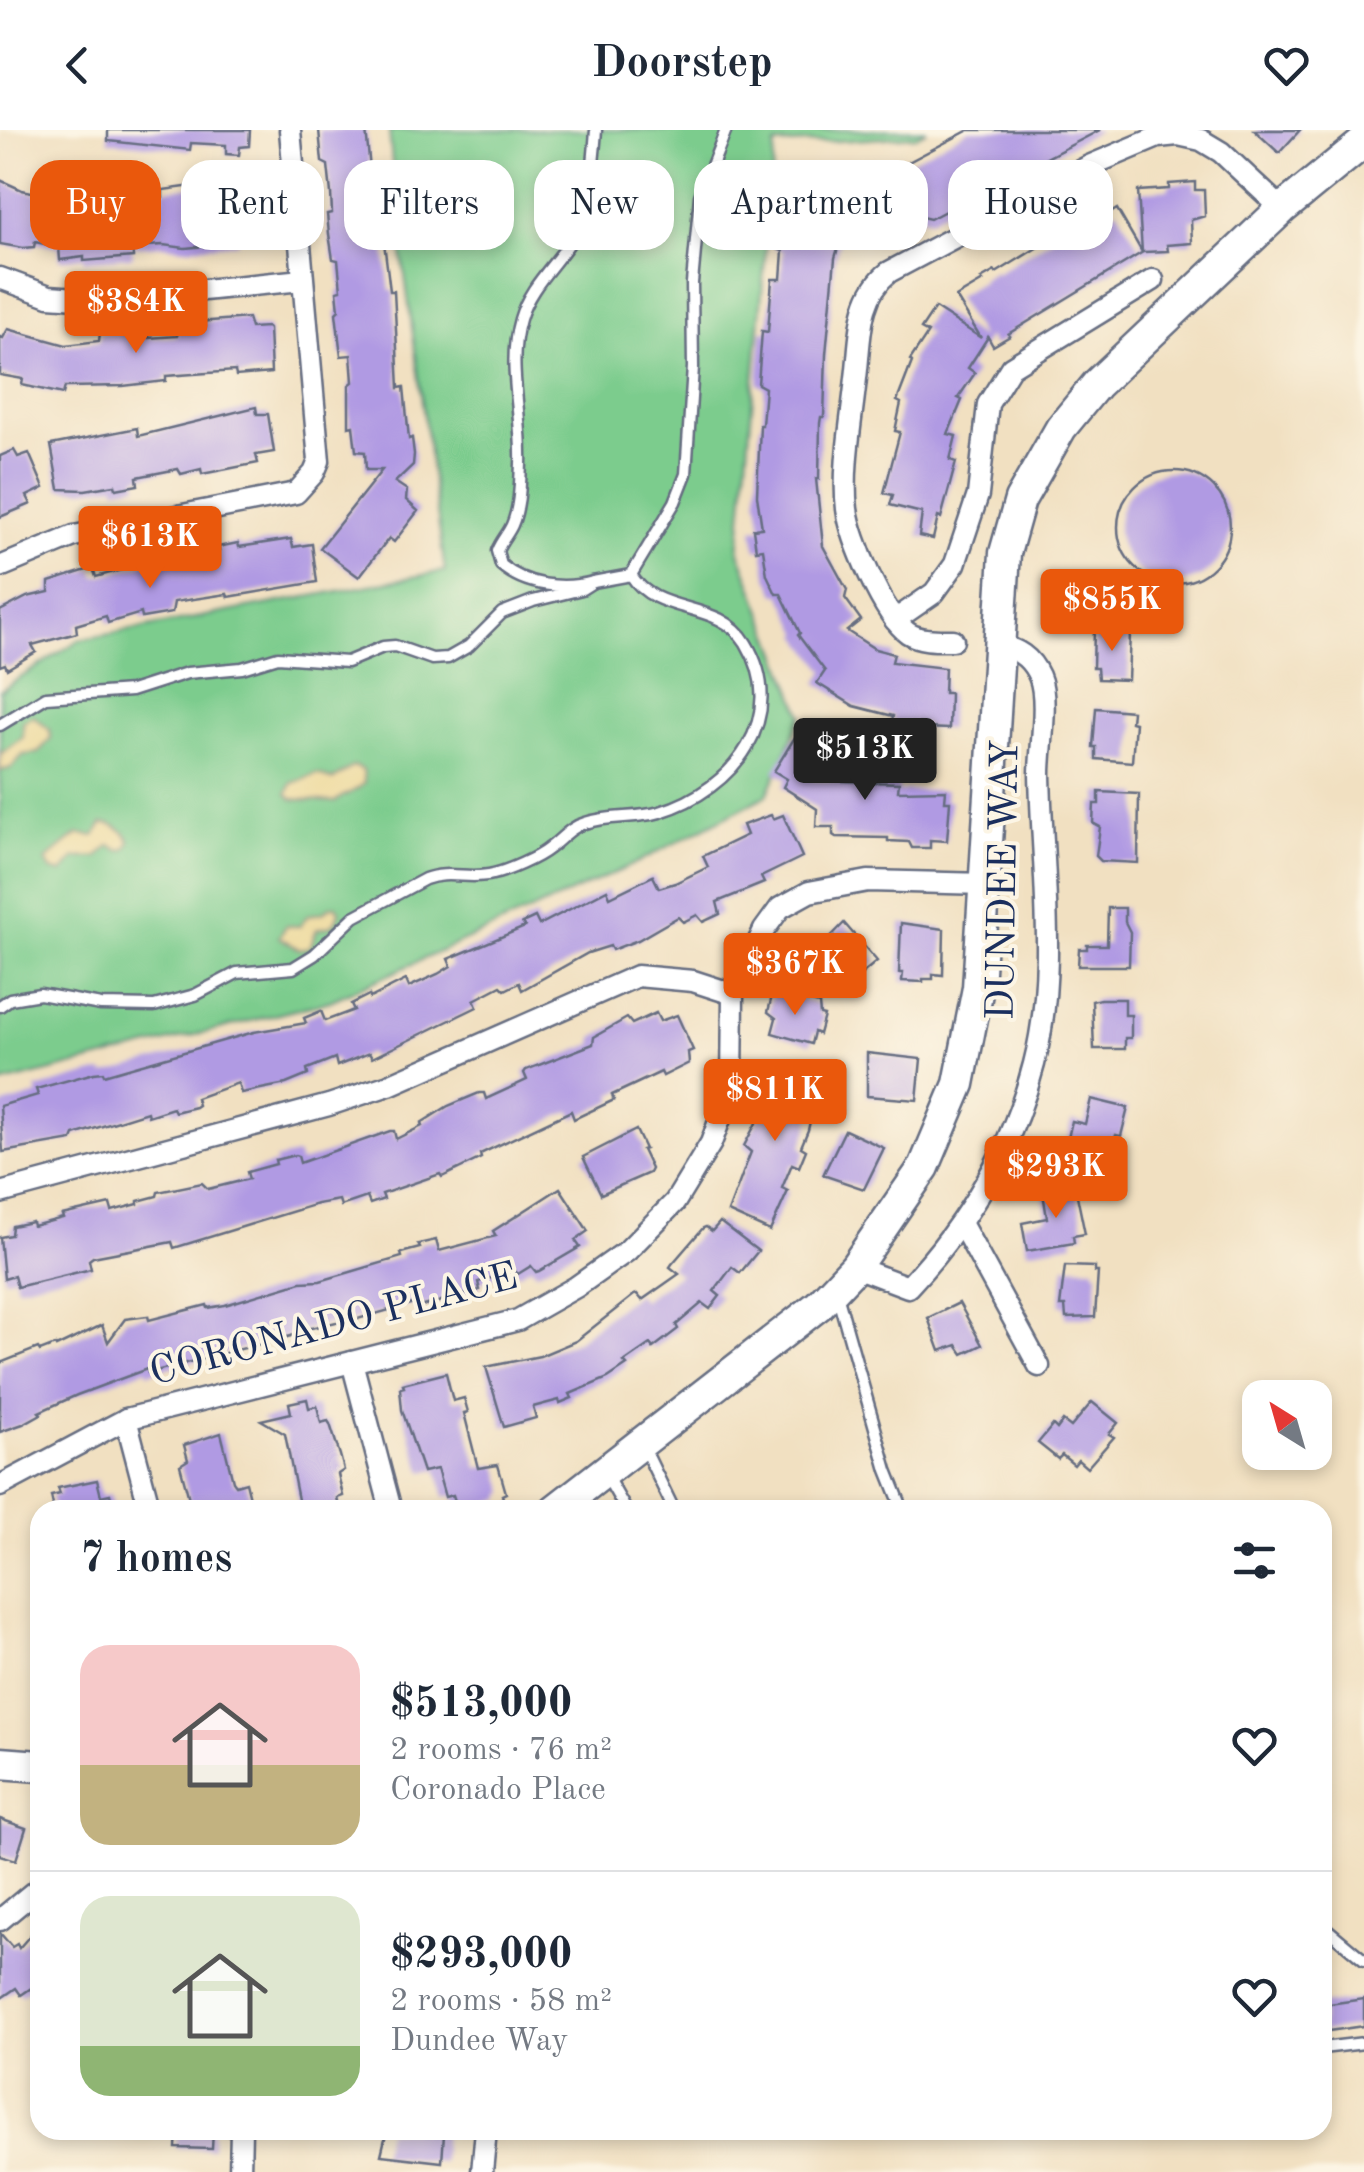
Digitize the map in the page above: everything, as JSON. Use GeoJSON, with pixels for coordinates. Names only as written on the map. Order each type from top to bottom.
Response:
{"type":"FeatureCollection","features":[{"type":"Feature","properties":{"kind":"street"},"geometry":{"type":"LineString","coordinates":[[0,566],[74,536],[296,493],[314,473],[319,462],[290,130]]}},
{"type":"Feature","properties":{"kind":"street"},"geometry":{"type":"LineString","coordinates":[[953,640],[910,635],[895,620],[862,553],[847,509],[850,435],[865,305],[873,284],[1088,166],[1158,137],[1178,135],[1211,146],[1282,208]]}},
{"type":"Feature","properties":{"kind":"street"},"geometry":{"type":"LineString","coordinates":[[568,1500],[819,1306],[845,1278],[924,1167],[959,1084],[978,988],[1005,552],[1015,517],[1040,460],[1097,384],[1282,208],[1364,142]]}},
{"type":"Feature","properties":{"kind":"street"},"geometry":{"type":"LineString","coordinates":[[0,278],[48,296],[106,300],[302,280]]}},
{"type":"Feature","properties":{"kind":"street"},"geometry":{"type":"LineString","coordinates":[[895,620],[934,593],[956,564],[978,495],[988,404],[1004,376],[1011,367],[1153,280]]}},
{"type":"Feature","properties":{"kind":"street","name":"DUNDEE WAY"},"geometry":{"type":"LineString","coordinates":[[845,1278],[908,1287],[944,1249],[1004,1152],[1034,1064],[1043,1010],[1046,905],[1040,772],[1042,688],[1028,659],[1012,647],[998,647]]}},
{"type":"Feature","properties":{"kind":"street","name":"CORONADO PLACE"},"geometry":{"type":"LineString","coordinates":[[0,1486],[126,1419],[518,1320],[576,1286],[627,1251],[674,1202],[711,1144],[732,1087],[734,994],[764,930],[780,908],[809,892],[868,882],[986,884]]}},
{"type":"Feature","properties":{"kind":"street"},"geometry":{"type":"LineString","coordinates":[[0,1194],[329,1105],[389,1085],[637,976],[693,980],[734,994]]}},
{"type":"Feature","properties":{"kind":"street"},"geometry":{"type":"LineString","coordinates":[[961,1223],[1038,1366]]}},
{"type":"Feature","properties":{"kind":"street"},"geometry":{"type":"LineString","coordinates":[[352,1362],[388,1500]]}},
{"type":"Feature","properties":{"kind":"street"},"geometry":{"type":"LineString","coordinates":[[126,1419],[147,1500]]}},
{"type":"Feature","properties":{"kind":"street"},"geometry":{"type":"LineString","coordinates":[[0,1762],[30,1765]]}},
{"type":"Feature","properties":{"kind":"street"},"geometry":{"type":"LineString","coordinates":[[0,1920],[30,1896]]}},
{"type":"Feature","properties":{"kind":"street"},"geometry":{"type":"LineString","coordinates":[[240,2172],[241,2140]]}},
{"type":"Feature","properties":{"kind":"street"},"geometry":{"type":"LineString","coordinates":[[482,2172],[485,2140]]}},
{"type":"Feature","properties":{"kind":"lane"},"geometry":{"type":"LineString","coordinates":[[596,130],[590,184],[580,221],[525,306],[517,333],[512,356],[521,444],[519,489],[512,524],[497,558],[507,570],[564,588],[632,576]]}},
{"type":"Feature","properties":{"kind":"lane"},"geometry":{"type":"LineString","coordinates":[[632,576],[682,488],[686,474],[693,366],[693,259],[700,196],[726,130]]}},
{"type":"Feature","properties":{"kind":"lane"},"geometry":{"type":"LineString","coordinates":[[0,1006],[40,994],[125,1007],[154,1006],[195,995],[237,973],[293,968],[314,955],[354,918],[425,878],[494,874],[543,853],[582,823],[662,811],[708,786],[744,752],[759,725],[762,694],[754,661],[732,626],[706,611],[656,598],[632,576]]}},
{"type":"Feature","properties":{"kind":"lane"},"geometry":{"type":"LineString","coordinates":[[0,725],[34,702],[57,694],[131,691],[187,673],[242,668],[278,657],[346,662],[395,646],[432,659],[448,658],[469,646],[502,613],[582,589],[593,582]]}},
{"type":"Feature","properties":{"kind":"lane"},"geometry":{"type":"LineString","coordinates":[[845,1278],[887,1470],[899,1500]]}},
{"type":"Feature","properties":{"kind":"lane"},"geometry":{"type":"LineString","coordinates":[[642,1442],[669,1500]]}},
{"type":"Feature","properties":{"kind":"lane"},"geometry":{"type":"LineString","coordinates":[[604,1472],[620,1500]]}},
{"type":"Feature","properties":{"kind":"lane"},"geometry":{"type":"LineString","coordinates":[[1332,1933],[1364,1960]]}},
{"type":"Feature","properties":{"kind":"lane"},"geometry":{"type":"LineString","coordinates":[[1332,2047],[1364,2043]]}},
{"type":"Feature","properties":{"kind":"green space"},"geometry":{"type":"Polygon","coordinates":[[[389,130],[927,130],[916,136],[775,145],[774,160],[694,160],[694,250],[766,250],[739,552],[802,715],[767,795],[630,866],[330,1001],[0,1084],[0,691],[79,640],[445,571],[402,250],[514,250],[514,160],[392,160],[389,130]]]}},
{"type":"Feature","properties":{"kind":"sand"},"geometry":{"type":"Polygon","coordinates":[[[33,716],[50,730],[51,738],[38,753],[23,755],[11,768],[0,771],[0,754],[23,737],[23,722],[33,716]]]}},
{"type":"Feature","properties":{"kind":"sand"},"geometry":{"type":"Polygon","coordinates":[[[354,766],[363,770],[364,783],[335,802],[292,799],[287,794],[292,783],[318,774],[332,780],[354,766]]]}},
{"type":"Feature","properties":{"kind":"sand"},"geometry":{"type":"Polygon","coordinates":[[[102,824],[115,826],[125,834],[130,842],[126,849],[110,845],[98,857],[75,858],[62,873],[51,870],[46,861],[51,855],[78,834],[95,836],[102,824]]]}},
{"type":"Feature","properties":{"kind":"sand"},"geometry":{"type":"Polygon","coordinates":[[[331,906],[339,911],[336,920],[317,929],[310,947],[299,949],[279,937],[286,926],[300,926],[308,915],[322,913],[331,906]]]}},
{"type":"Feature","properties":{"kind":"building"},"geometry":{"type":"Polygon","coordinates":[[[108,130],[250,130],[249,146],[240,147],[239,155],[226,154],[226,145],[191,143],[190,150],[108,141],[108,130]]]}},
{"type":"Feature","properties":{"kind":"building"},"geometry":{"type":"Polygon","coordinates":[[[319,130],[366,130],[369,160],[344,160],[344,250],[385,250],[390,291],[394,291],[399,388],[404,387],[414,454],[413,465],[395,482],[407,490],[406,500],[418,511],[394,542],[389,538],[359,577],[320,548],[382,470],[366,470],[365,452],[356,451],[353,426],[349,427],[351,355],[341,356],[336,313],[337,291],[341,290],[338,260],[333,259],[329,234],[327,214],[332,213],[328,165],[322,160],[319,130]]]}},
{"type":"Feature","properties":{"kind":"building"},"geometry":{"type":"Polygon","coordinates":[[[969,130],[1100,130],[1043,160],[948,160],[948,210],[930,219],[928,160],[912,160],[969,130]]]}},
{"type":"Feature","properties":{"kind":"building"},"geometry":{"type":"Polygon","coordinates":[[[1254,130],[1300,130],[1279,153],[1254,130]]]}},
{"type":"Feature","properties":{"kind":"building"},"geometry":{"type":"Polygon","coordinates":[[[0,180],[30,192],[30,247],[0,244],[0,180]]]}},
{"type":"Feature","properties":{"kind":"building"},"geometry":{"type":"Polygon","coordinates":[[[1195,182],[1195,190],[1204,190],[1205,216],[1191,220],[1192,243],[1167,245],[1168,251],[1143,252],[993,346],[988,337],[968,368],[975,373],[958,398],[962,400],[948,434],[956,436],[950,460],[956,462],[941,518],[938,517],[933,539],[919,536],[922,513],[890,505],[893,495],[884,493],[900,432],[895,431],[901,403],[897,401],[910,360],[928,333],[921,329],[935,308],[981,338],[956,297],[1033,250],[1113,250],[1113,211],[1117,209],[1142,252],[1138,191],[1169,189],[1169,184],[1195,182]]]}},
{"type":"Feature","properties":{"kind":"building"},"geometry":{"type":"Polygon","coordinates":[[[181,188],[181,247],[163,245],[163,190],[181,188]]]}},
{"type":"Feature","properties":{"kind":"building"},"geometry":{"type":"Polygon","coordinates":[[[59,250],[132,250],[133,257],[84,261],[84,257],[60,260],[59,250]]]}},
{"type":"Feature","properties":{"kind":"building"},"geometry":{"type":"Polygon","coordinates":[[[780,250],[837,250],[816,479],[823,546],[847,590],[845,598],[861,620],[847,631],[875,649],[894,654],[892,662],[945,668],[944,693],[950,693],[949,729],[892,722],[893,716],[854,706],[817,683],[825,671],[798,635],[781,594],[776,594],[767,575],[763,549],[756,550],[753,529],[762,528],[757,496],[765,388],[758,384],[762,331],[768,332],[772,279],[781,279],[780,250]]]}},
{"type":"Feature","properties":{"kind":"building"},"geometry":{"type":"Polygon","coordinates":[[[248,318],[251,328],[269,329],[271,373],[236,376],[235,371],[166,376],[166,381],[123,386],[65,387],[63,394],[22,385],[23,379],[0,375],[0,337],[8,329],[66,345],[99,341],[100,333],[148,329],[149,338],[177,336],[179,328],[200,327],[199,322],[248,318]]]}},
{"type":"Feature","properties":{"kind":"building"},"geometry":{"type":"Polygon","coordinates":[[[256,407],[257,414],[268,414],[274,452],[256,455],[258,463],[202,474],[201,469],[181,474],[178,469],[137,477],[138,485],[116,489],[115,485],[59,489],[51,445],[137,428],[138,436],[256,407]]]}},
{"type":"Feature","properties":{"kind":"building"},"geometry":{"type":"Polygon","coordinates":[[[14,450],[18,457],[29,453],[44,488],[27,496],[31,504],[0,517],[0,456],[14,450]]]}},
{"type":"Feature","properties":{"kind":"building"},"geometry":{"type":"Polygon","coordinates":[[[1174,471],[1195,475],[1214,487],[1226,506],[1230,527],[1226,548],[1214,567],[1195,579],[1174,583],[1153,579],[1134,567],[1122,548],[1118,527],[1122,506],[1134,487],[1153,475],[1174,471]]]}},
{"type":"Feature","properties":{"kind":"building"},"geometry":{"type":"Polygon","coordinates":[[[291,539],[293,547],[312,544],[317,582],[174,602],[172,613],[142,618],[141,613],[108,623],[106,616],[76,625],[77,633],[32,645],[36,652],[7,669],[5,664],[0,666],[0,611],[27,597],[49,592],[49,582],[93,568],[96,577],[147,563],[149,559],[219,550],[218,547],[238,543],[239,547],[291,539]]]}},
{"type":"Feature","properties":{"kind":"building"},"geometry":{"type":"Polygon","coordinates":[[[1094,629],[1125,629],[1130,633],[1128,680],[1098,679],[1097,668],[1093,668],[1094,629]]]}},
{"type":"Feature","properties":{"kind":"building"},"geometry":{"type":"Polygon","coordinates":[[[1096,708],[1132,711],[1132,762],[1096,759],[1096,708]]]}},
{"type":"Feature","properties":{"kind":"building"},"geometry":{"type":"Polygon","coordinates":[[[795,737],[827,757],[811,780],[899,783],[898,791],[946,790],[945,801],[950,801],[947,841],[930,840],[930,848],[912,848],[909,842],[888,838],[836,837],[833,827],[816,827],[817,809],[783,787],[787,779],[774,771],[795,737]]]}},
{"type":"Feature","properties":{"kind":"building"},"geometry":{"type":"Polygon","coordinates":[[[1099,792],[1139,794],[1138,863],[1101,861],[1096,856],[1100,827],[1093,823],[1099,792]]]}},
{"type":"Feature","properties":{"kind":"building"},"geometry":{"type":"Polygon","coordinates":[[[771,815],[773,819],[783,815],[802,857],[761,877],[764,883],[717,902],[720,914],[703,922],[697,915],[683,922],[678,917],[638,940],[612,950],[610,946],[588,953],[522,990],[519,983],[505,990],[501,986],[474,1000],[477,1007],[372,1058],[369,1053],[337,1066],[335,1058],[307,1069],[308,1075],[286,1084],[241,1093],[238,1083],[196,1098],[195,1107],[175,1112],[173,1108],[148,1116],[147,1112],[74,1135],[72,1140],[3,1152],[0,1106],[38,1095],[36,1089],[94,1073],[104,1075],[254,1032],[306,1023],[304,1018],[321,1011],[325,1021],[354,1010],[351,1004],[369,995],[370,998],[406,980],[409,987],[438,974],[451,966],[448,959],[525,927],[522,923],[535,917],[539,925],[607,890],[610,897],[653,876],[659,888],[675,883],[708,867],[703,856],[747,835],[743,825],[771,815]]]}},
{"type":"Feature","properties":{"kind":"building"},"geometry":{"type":"Polygon","coordinates":[[[1108,908],[1125,908],[1130,932],[1129,966],[1078,966],[1079,949],[1107,945],[1108,908]]]}},
{"type":"Feature","properties":{"kind":"building"},"geometry":{"type":"Polygon","coordinates":[[[844,923],[877,961],[844,989],[813,955],[844,923]]]}},
{"type":"Feature","properties":{"kind":"building"},"geometry":{"type":"Polygon","coordinates":[[[901,923],[944,929],[943,975],[933,974],[933,979],[923,982],[902,981],[901,923]]]}},
{"type":"Feature","properties":{"kind":"building"},"geometry":{"type":"Polygon","coordinates":[[[773,992],[819,1004],[820,1015],[824,1016],[819,1034],[814,1032],[811,1044],[772,1033],[776,1018],[768,1012],[773,992]]]}},
{"type":"Feature","properties":{"kind":"building"},"geometry":{"type":"Polygon","coordinates":[[[1125,999],[1125,1015],[1131,1015],[1131,1038],[1125,1038],[1125,1049],[1094,1049],[1092,1001],[1125,999]]]}},
{"type":"Feature","properties":{"kind":"building"},"geometry":{"type":"Polygon","coordinates":[[[656,1013],[660,1021],[677,1015],[693,1050],[688,1052],[689,1063],[612,1095],[614,1100],[574,1119],[571,1111],[480,1154],[481,1158],[442,1177],[440,1174],[382,1194],[384,1199],[370,1204],[367,1197],[341,1206],[339,1200],[317,1204],[174,1248],[172,1242],[93,1257],[89,1260],[91,1269],[17,1287],[14,1276],[4,1279],[0,1237],[11,1235],[12,1226],[32,1222],[33,1226],[110,1204],[112,1211],[138,1204],[158,1192],[202,1183],[208,1189],[249,1179],[247,1172],[276,1164],[275,1160],[295,1155],[300,1163],[390,1131],[394,1131],[396,1139],[448,1106],[479,1093],[484,1093],[486,1099],[527,1080],[526,1070],[593,1044],[594,1037],[627,1018],[632,1024],[656,1013]]]}},
{"type":"Feature","properties":{"kind":"building"},"geometry":{"type":"Polygon","coordinates":[[[867,1053],[921,1059],[917,1100],[867,1096],[867,1053]]]}},
{"type":"Feature","properties":{"kind":"building"},"geometry":{"type":"Polygon","coordinates":[[[763,1063],[820,1079],[801,1147],[806,1150],[799,1167],[792,1164],[782,1188],[788,1191],[770,1231],[728,1212],[751,1152],[744,1146],[767,1102],[763,1101],[767,1086],[758,1084],[763,1063]]]}},
{"type":"Feature","properties":{"kind":"building"},"geometry":{"type":"Polygon","coordinates":[[[1091,1099],[1128,1108],[1121,1136],[1116,1135],[1110,1155],[1066,1147],[1072,1121],[1085,1124],[1091,1099]]]}},
{"type":"Feature","properties":{"kind":"building"},"geometry":{"type":"Polygon","coordinates":[[[636,1130],[645,1149],[642,1150],[651,1169],[649,1173],[601,1194],[583,1157],[636,1130]]]}},
{"type":"Feature","properties":{"kind":"building"},"geometry":{"type":"Polygon","coordinates":[[[845,1130],[884,1148],[864,1189],[823,1175],[845,1130]]]}},
{"type":"Feature","properties":{"kind":"building"},"geometry":{"type":"Polygon","coordinates":[[[1075,1186],[1085,1234],[1073,1236],[1074,1243],[1027,1251],[1022,1223],[1047,1218],[1043,1193],[1075,1186]]]}},
{"type":"Feature","properties":{"kind":"building"},"geometry":{"type":"Polygon","coordinates":[[[560,1188],[588,1231],[575,1240],[580,1247],[539,1271],[531,1266],[518,1274],[515,1271],[478,1282],[480,1290],[434,1303],[415,1308],[414,1303],[148,1373],[147,1369],[77,1395],[0,1432],[0,1363],[38,1348],[40,1351],[56,1347],[102,1325],[108,1342],[125,1319],[148,1316],[149,1320],[207,1305],[225,1305],[301,1282],[320,1281],[402,1257],[401,1253],[420,1248],[418,1244],[436,1240],[439,1251],[496,1236],[493,1231],[560,1188]]]}},
{"type":"Feature","properties":{"kind":"building"},"geometry":{"type":"Polygon","coordinates":[[[720,1222],[758,1251],[740,1273],[732,1267],[714,1291],[720,1296],[710,1309],[702,1303],[676,1325],[678,1329],[653,1348],[650,1344],[624,1362],[627,1365],[608,1378],[570,1394],[572,1398],[560,1403],[559,1400],[533,1407],[536,1418],[504,1427],[486,1367],[540,1356],[576,1341],[634,1295],[642,1300],[679,1274],[670,1267],[672,1264],[703,1228],[712,1231],[720,1222]]]}},
{"type":"Feature","properties":{"kind":"building"},"geometry":{"type":"Polygon","coordinates":[[[1065,1266],[1095,1267],[1098,1272],[1095,1317],[1066,1318],[1065,1306],[1060,1306],[1065,1266]]]}},
{"type":"Feature","properties":{"kind":"building"},"geometry":{"type":"Polygon","coordinates":[[[959,1303],[982,1345],[963,1354],[957,1345],[940,1351],[928,1318],[959,1303]]]}},
{"type":"Feature","properties":{"kind":"building"},"geometry":{"type":"Polygon","coordinates":[[[446,1373],[453,1401],[464,1398],[478,1468],[498,1465],[506,1493],[503,1498],[445,1497],[437,1469],[423,1472],[402,1410],[403,1384],[446,1373]]]}},
{"type":"Feature","properties":{"kind":"building"},"geometry":{"type":"Polygon","coordinates":[[[307,1399],[309,1408],[317,1406],[321,1423],[330,1424],[344,1470],[338,1474],[343,1496],[338,1500],[298,1500],[285,1434],[261,1420],[291,1413],[289,1403],[307,1399]]]}},
{"type":"Feature","properties":{"kind":"building"},"geometry":{"type":"Polygon","coordinates":[[[1092,1402],[1118,1423],[1109,1434],[1114,1437],[1087,1468],[1078,1460],[1074,1465],[1062,1455],[1058,1459],[1038,1443],[1053,1425],[1057,1429],[1063,1421],[1071,1427],[1092,1402]]]}},
{"type":"Feature","properties":{"kind":"building"},"geometry":{"type":"Polygon","coordinates":[[[221,1433],[233,1481],[236,1485],[246,1482],[250,1500],[189,1500],[180,1465],[188,1460],[184,1445],[221,1433]]]}},
{"type":"Feature","properties":{"kind":"building"},"geometry":{"type":"Polygon","coordinates":[[[97,1480],[101,1496],[110,1494],[112,1500],[52,1500],[51,1496],[60,1494],[58,1488],[97,1480]]]}},
{"type":"Feature","properties":{"kind":"building"},"geometry":{"type":"Polygon","coordinates":[[[0,1819],[26,1828],[16,1860],[0,1855],[0,1819]]]}},
{"type":"Feature","properties":{"kind":"building"},"geometry":{"type":"Polygon","coordinates":[[[0,1933],[12,1947],[17,1944],[19,1948],[30,1935],[30,1989],[21,1995],[16,1988],[0,1999],[0,1933]]]}},
{"type":"Feature","properties":{"kind":"building"},"geometry":{"type":"Polygon","coordinates":[[[1364,1999],[1364,2026],[1332,2031],[1332,2004],[1364,1999]]]}},
{"type":"Feature","properties":{"kind":"building"},"geometry":{"type":"Polygon","coordinates":[[[176,2140],[212,2140],[212,2149],[176,2148],[176,2140]]]}},
{"type":"Feature","properties":{"kind":"building"},"geometry":{"type":"Polygon","coordinates":[[[385,2140],[444,2140],[442,2162],[381,2155],[385,2140]]]}}]}
